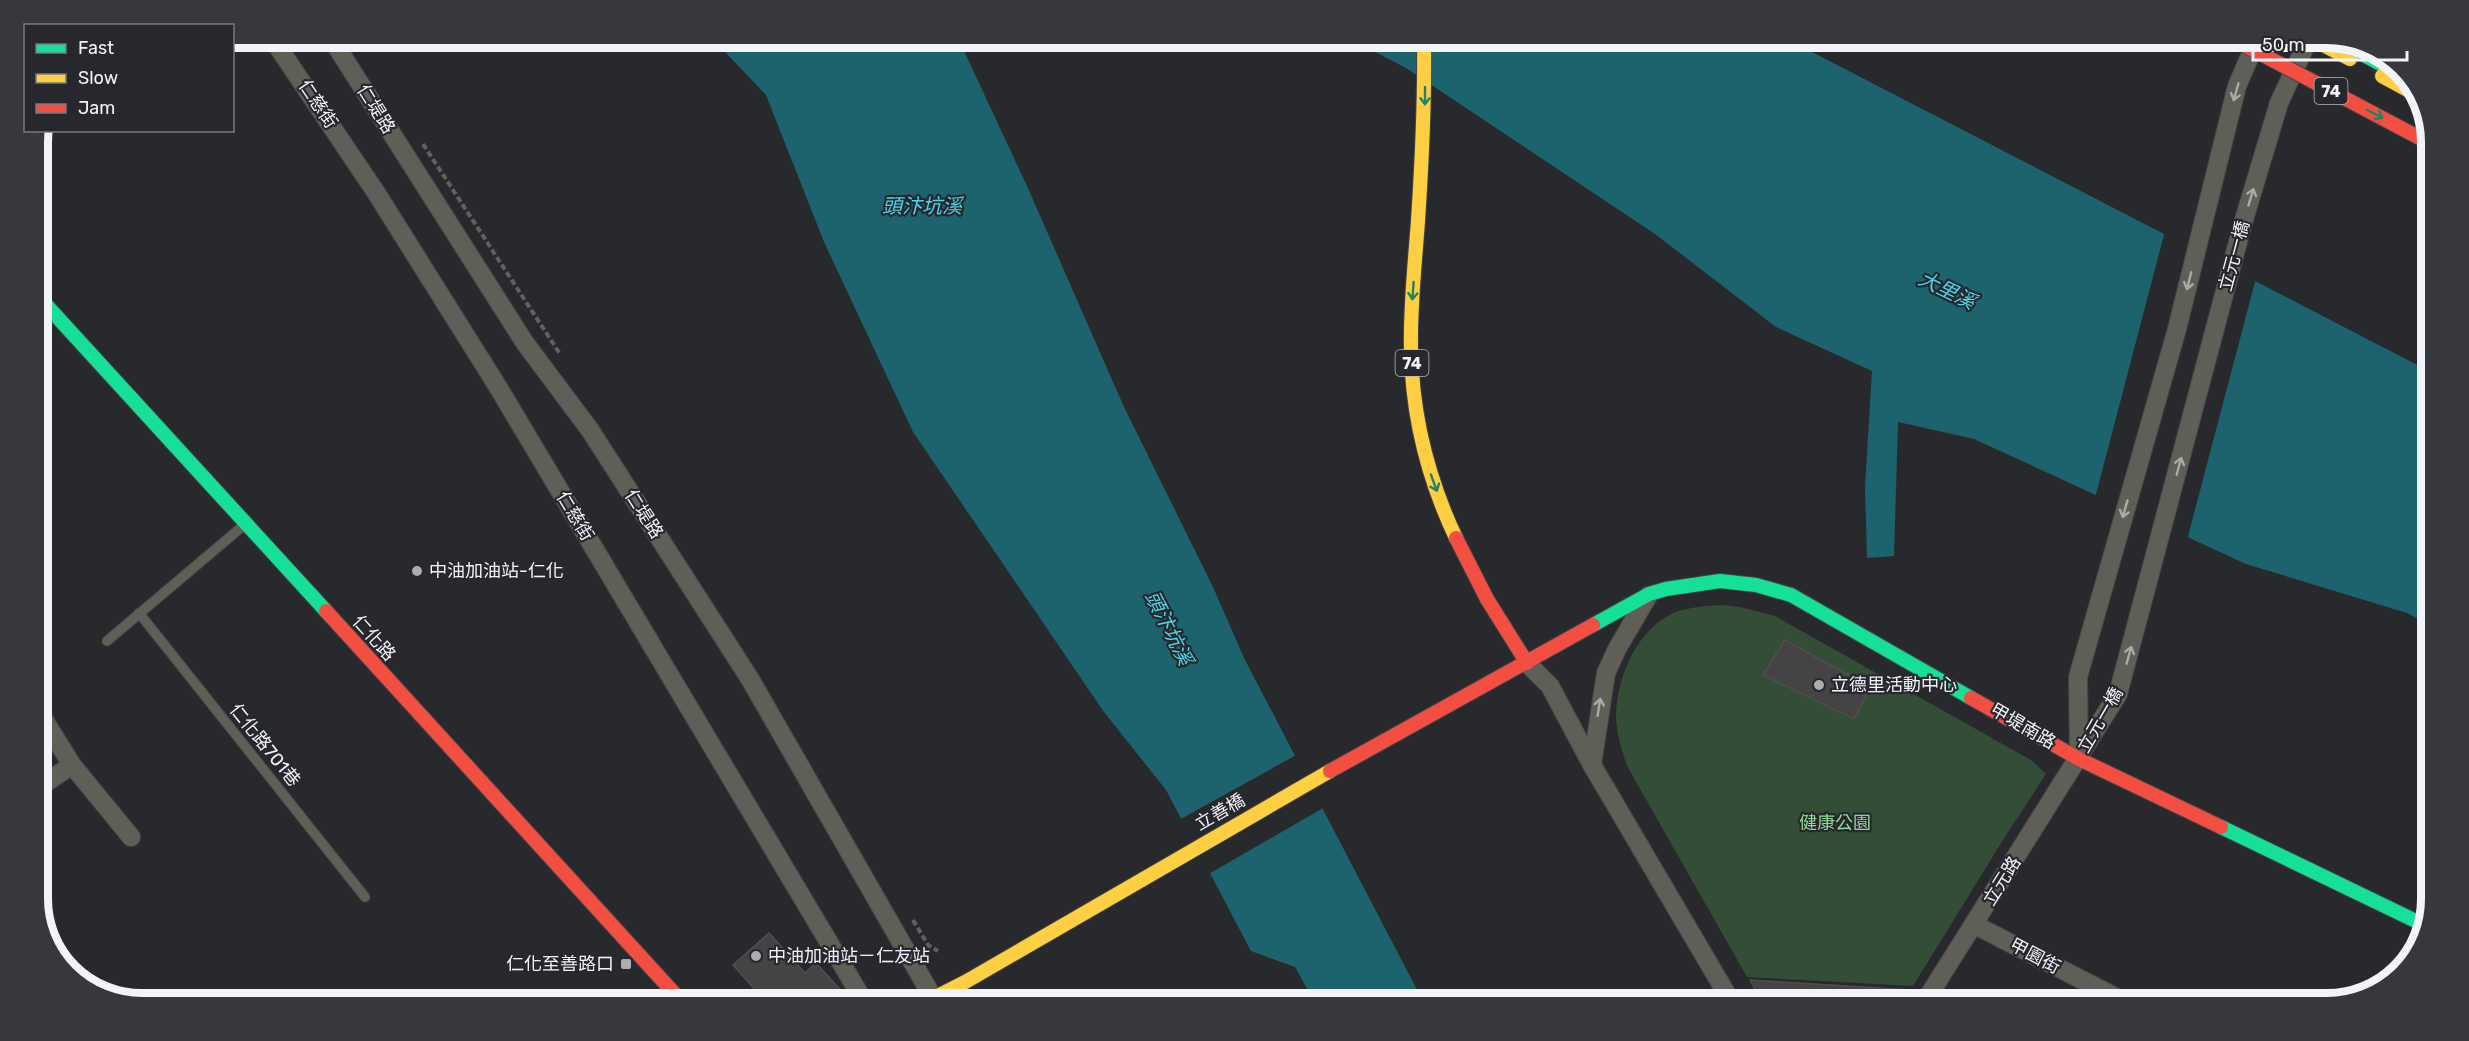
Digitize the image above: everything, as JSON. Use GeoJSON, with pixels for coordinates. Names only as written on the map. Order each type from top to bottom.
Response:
{"type":"FeatureCollection","features":[{"type":"Feature","properties":{"kind":"main road","name":"74"},"geometry":{"type":"LineString","coordinates":[[1424,48],[1425,107],[1410,340],[1418,426],[1444,511],[1472,570],[1506,632],[1527,663]]}},
{"type":"Feature","properties":{"kind":"main road","name":"74"},"geometry":{"type":"LineString","coordinates":[[2250,48],[2421,139]]}},
{"type":"Feature","properties":{"kind":"main road"},"geometry":{"type":"LineString","coordinates":[[2328,48],[2404,88]]}},
{"type":"Feature","properties":{"kind":"main road","name":"仁化路"},"geometry":{"type":"LineString","coordinates":[[48,307],[673,993]]}},
{"type":"Feature","properties":{"kind":"main road","name":"甲堤南路"},"geometry":{"type":"LineString","coordinates":[[1527,663],[1648,594],[1676,585],[1702,582],[1753,583],[1783,592],[1830,616],[2079,759],[2418,922]]}},
{"type":"Feature","properties":{"kind":"main road","name":"立善橋"},"geometry":{"type":"LineString","coordinates":[[947,993],[1275,801],[1527,663]]}},
{"type":"Feature","properties":{"kind":"street","name":"仁慈街"},"geometry":{"type":"LineString","coordinates":[[279,48],[377,194],[498,387],[858,993]]}},
{"type":"Feature","properties":{"kind":"street","name":"仁堤路"},"geometry":{"type":"LineString","coordinates":[[337,48],[525,343],[590,430],[750,679],[927,993]]}},
{"type":"Feature","properties":{"kind":"street","name":"立元一橋"},"geometry":{"type":"LineString","coordinates":[[2079,759],[2078,677],[2177,329],[2237,86],[2254,48]]}},
{"type":"Feature","properties":{"kind":"street","name":"立元一橋"},"geometry":{"type":"LineString","coordinates":[[2079,759],[2118,694],[2243,223],[2279,103],[2304,48]]}},
{"type":"Feature","properties":{"kind":"street"},"geometry":{"type":"LineString","coordinates":[[1592,765],[1606,673],[1648,594]]}},
{"type":"Feature","properties":{"kind":"street"},"geometry":{"type":"LineString","coordinates":[[1527,663],[1550,686],[1592,765],[1726,993]]}},
{"type":"Feature","properties":{"kind":"street"},"geometry":{"type":"LineString","coordinates":[[48,726],[72,765],[131,837]]}},
{"type":"Feature","properties":{"kind":"street","name":"立元路"},"geometry":{"type":"LineString","coordinates":[[1931,993],[2079,759]]}},
{"type":"Feature","properties":{"kind":"street"},"geometry":{"type":"LineString","coordinates":[[48,781],[72,765]]}},
{"type":"Feature","properties":{"kind":"street","name":"甲園街"},"geometry":{"type":"LineString","coordinates":[[1975,925],[2101,993]]}},
{"type":"Feature","properties":{"kind":"lane"},"geometry":{"type":"LineString","coordinates":[[107,640],[246,524]]}},
{"type":"Feature","properties":{"kind":"lane","name":"仁化路701巷"},"geometry":{"type":"LineString","coordinates":[[139,613],[365,897]]}},
{"type":"Feature","properties":{"kind":"green space","name":"健康公園"},"geometry":{"type":"Polygon","coordinates":[[[1722,605],[1775,616],[2031,760],[2046,774],[1913,986],[1747,977],[1627,766],[1616,722],[1617,701],[1625,670],[1640,641],[1662,619],[1676,612],[1722,605]]]}},
{"type":"Feature","properties":{"kind":"water","name":"頭汴坑溪"},"geometry":{"type":"Polygon","coordinates":[[[721,48],[963,48],[1027,186],[1124,407],[1213,587],[1244,658],[1419,993],[1309,993],[1295,967],[1251,951],[1166,790],[1104,712],[913,432],[824,242],[766,95],[721,48]]]}},
{"type":"Feature","properties":{"kind":"water","name":"大里溪"},"geometry":{"type":"Polygon","coordinates":[[[1367,48],[1804,48],[2421,367],[2421,621],[2407,613],[2246,564],[1974,439],[1898,422],[1894,556],[1867,558],[1865,487],[1872,371],[1776,327],[1655,234],[1406,68],[1367,48]]]}},
{"type":"Feature","properties":{"kind":"pier"},"geometry":{"type":"Polygon","coordinates":[[[2165,231],[2256,278],[2187,540],[2095,498],[2165,231]]]}},
{"type":"Feature","properties":{"kind":"pier"},"geometry":{"type":"Polygon","coordinates":[[[1298,754],[1325,807],[1207,875],[1179,820],[1298,754]]]}},
{"type":"Feature","properties":{"kind":"building"},"geometry":{"type":"Polygon","coordinates":[[[1785,640],[1870,687],[1854,719],[1763,675],[1785,640]]]}},
{"type":"Feature","properties":{"kind":"building"},"geometry":{"type":"Polygon","coordinates":[[[769,933],[805,973],[816,963],[843,993],[758,993],[733,965],[769,933]]]}},
{"type":"Feature","properties":{"kind":"building"},"geometry":{"type":"Polygon","coordinates":[[[1750,980],[1909,990],[1907,993],[1757,993],[1750,980]]]}},
{"type":"Feature","properties":{"kind":"traffic: fast"},"geometry":{"type":"LineString","coordinates":[[48,307],[326,611]]}},
{"type":"Feature","properties":{"kind":"traffic: fast"},"geometry":{"type":"LineString","coordinates":[[1593,625],[1649,594],[1666,589],[1720,581],[1756,585],[1791,595],[1971,698]]}},
{"type":"Feature","properties":{"kind":"traffic: fast"},"geometry":{"type":"LineString","coordinates":[[2221,827],[2418,922]]}},
{"type":"Feature","properties":{"kind":"traffic: slow"},"geometry":{"type":"LineString","coordinates":[[1424,48],[1422,152],[1411,317],[1412,373],[1423,446],[1437,493],[1456,538]]}},
{"type":"Feature","properties":{"kind":"traffic: slow"},"geometry":{"type":"LineString","coordinates":[[2330,48],[2350,59]]}},
{"type":"Feature","properties":{"kind":"traffic: slow"},"geometry":{"type":"LineString","coordinates":[[2382,76],[2403,88]]}},
{"type":"Feature","properties":{"kind":"traffic: slow"},"geometry":{"type":"LineString","coordinates":[[944,993],[1330,771]]}},
{"type":"Feature","properties":{"kind":"traffic: jam"},"geometry":{"type":"LineString","coordinates":[[2250,48],[2421,139]]}},
{"type":"Feature","properties":{"kind":"traffic: jam"},"geometry":{"type":"LineString","coordinates":[[1456,538],[1487,599],[1527,663]]}},
{"type":"Feature","properties":{"kind":"traffic: jam"},"geometry":{"type":"LineString","coordinates":[[326,611],[674,993]]}},
{"type":"Feature","properties":{"kind":"traffic: jam"},"geometry":{"type":"LineString","coordinates":[[1330,771],[1593,625]]}},
{"type":"Feature","properties":{"kind":"traffic: jam"},"geometry":{"type":"LineString","coordinates":[[1971,698],[2079,759],[2221,827]]}},
{"type":"Feature","properties":{"kind":"place","name":"中油加油站-仁化"},"geometry":{"type":"Point","coordinates":[417,571]}},
{"type":"Feature","properties":{"kind":"place","name":"立德里活動中心"},"geometry":{"type":"Point","coordinates":[1819,685]}},
{"type":"Feature","properties":{"kind":"place","name":"中油加油站－仁友站"},"geometry":{"type":"Point","coordinates":[756,956]}},
{"type":"Feature","properties":{"kind":"place","name":"仁化至善路口"},"geometry":{"type":"Point","coordinates":[626,964]}}]}
